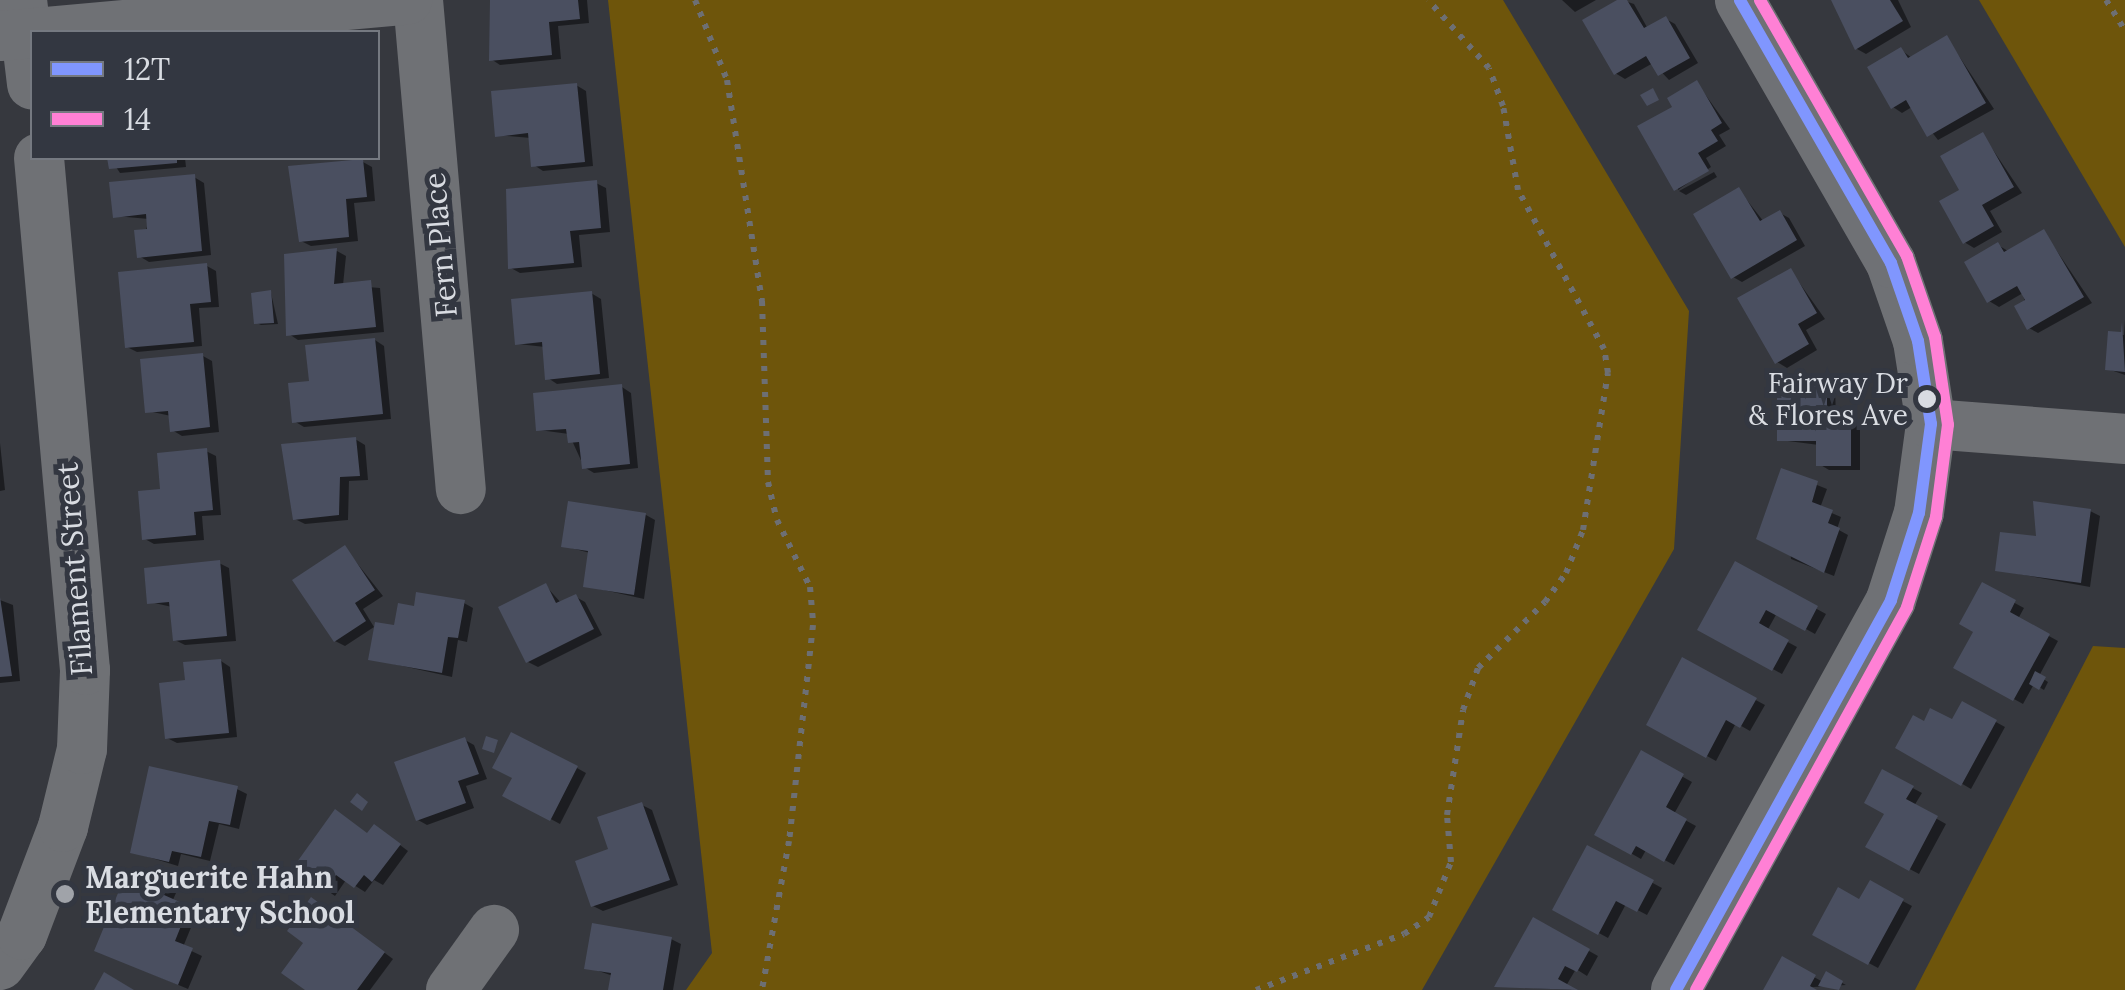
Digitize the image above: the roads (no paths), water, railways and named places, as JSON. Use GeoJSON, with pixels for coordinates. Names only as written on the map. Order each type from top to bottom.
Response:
{"type":"FeatureCollection","features":[{"type":"Feature","properties":{"kind":"street"},"geometry":{"type":"LineString","coordinates":[[30,76],[16,22],[407,0]]}},
{"type":"Feature","properties":{"kind":"street","name":"Fern Place"},"geometry":{"type":"LineString","coordinates":[[418,0],[462,490]]}},
{"type":"Feature","properties":{"kind":"street"},"geometry":{"type":"LineString","coordinates":[[1676,990],[1891,600],[1919,513],[1931,424],[1918,342],[1892,263],[1740,0]]}},
{"type":"Feature","properties":{"kind":"street","name":"Filament Street"},"geometry":{"type":"LineString","coordinates":[[0,965],[22,935],[56,845],[82,749],[85,670],[39,160]]}},
{"type":"Feature","properties":{"kind":"street"},"geometry":{"type":"LineString","coordinates":[[1931,424],[2125,439]]}},
{"type":"Feature","properties":{"kind":"street"},"geometry":{"type":"LineString","coordinates":[[451,990],[494,930]]}},
{"type":"Feature","properties":{"kind":"place","name":"Fairway Dr & Flores Ave"},"geometry":{"type":"Point","coordinates":[1927,399]}},
{"type":"Feature","properties":{"kind":"place","name":"Marguerite Hahn Elementary School"},"geometry":{"type":"Point","coordinates":[65,894]}}]}
